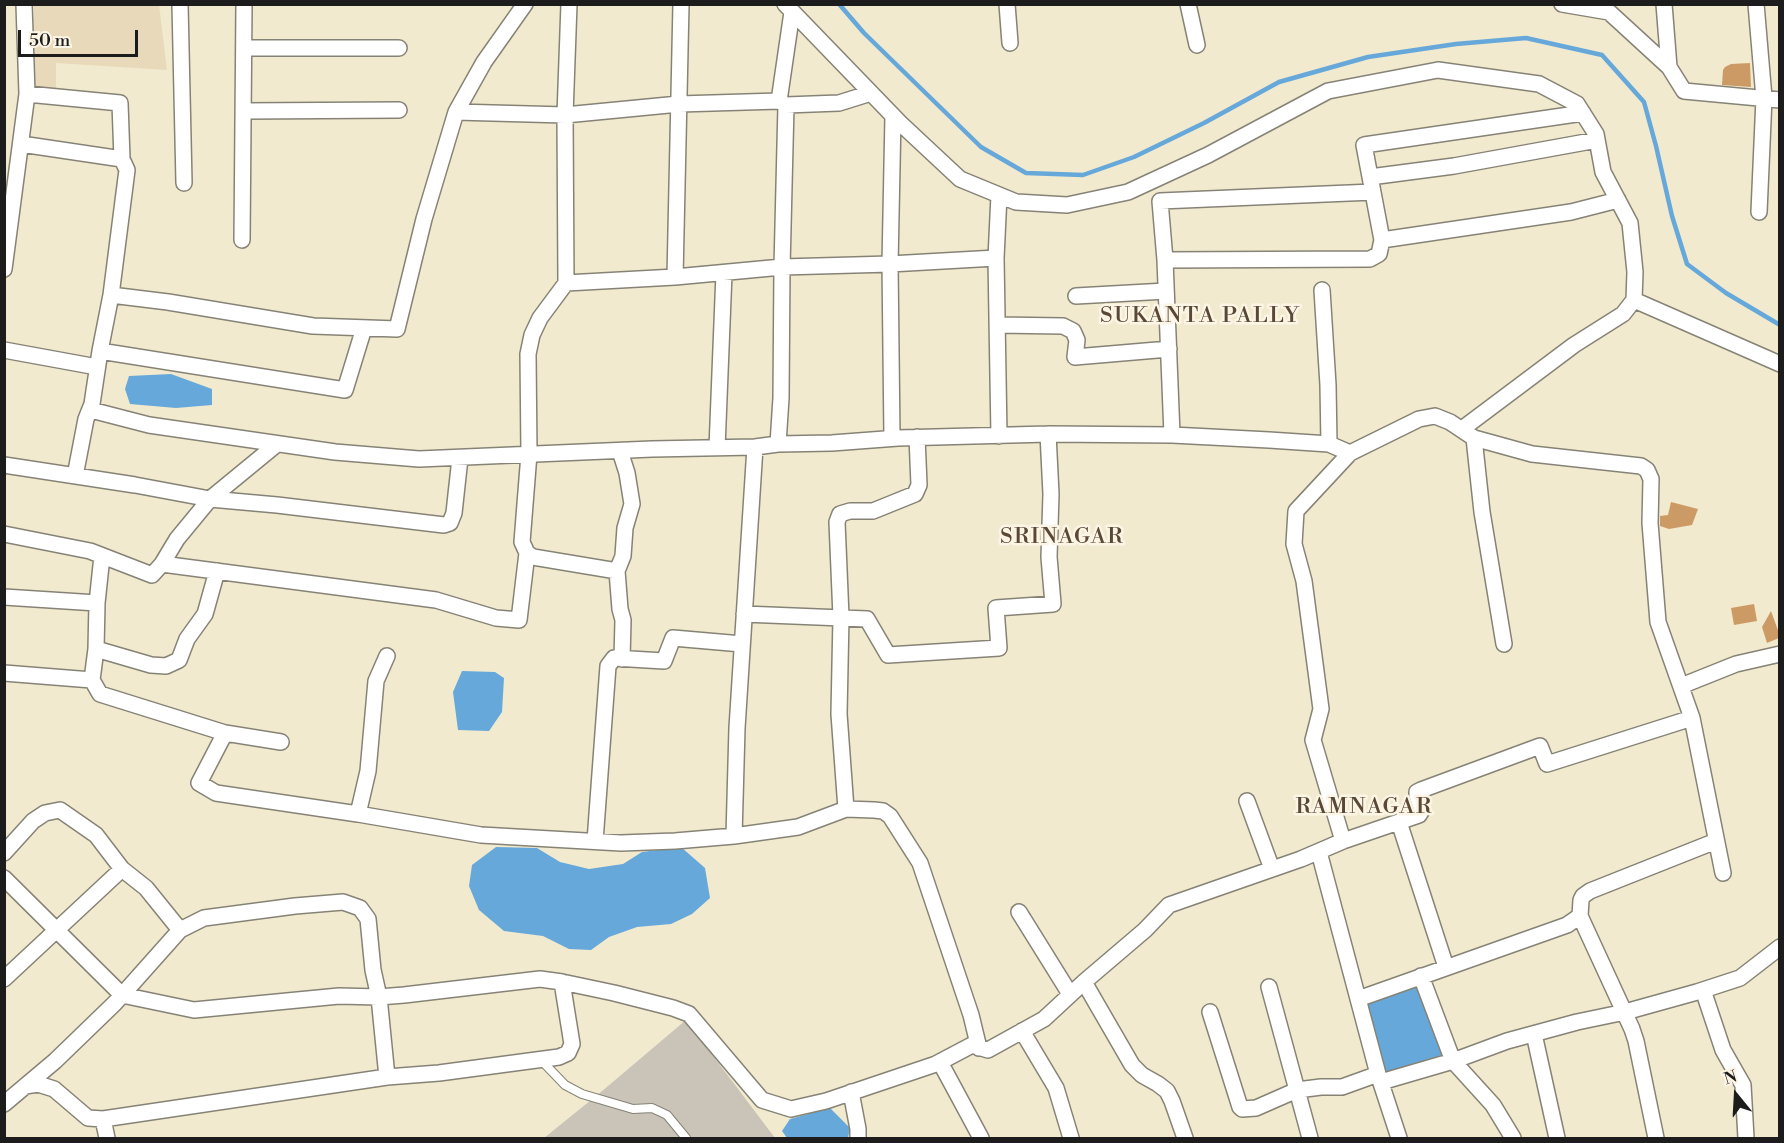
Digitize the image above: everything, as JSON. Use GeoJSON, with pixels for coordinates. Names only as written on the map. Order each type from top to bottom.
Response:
{"type":"FeatureCollection","features":[{"type":"Feature","properties":{"kind":"street"},"geometry":{"type":"LineString","coordinates":[[4,269],[27,94],[24,4]]}},
{"type":"Feature","properties":{"kind":"street"},"geometry":{"type":"LineString","coordinates":[[180,4],[184,183]]}},
{"type":"Feature","properties":{"kind":"street"},"geometry":{"type":"LineString","coordinates":[[242,240],[244,4]]}},
{"type":"Feature","properties":{"kind":"street"},"geometry":{"type":"LineString","coordinates":[[111,295],[313,326],[397,329],[424,219],[456,112],[484,62],[525,4]]}},
{"type":"Feature","properties":{"kind":"street"},"geometry":{"type":"LineString","coordinates":[[570,4],[565,115],[566,283],[540,318],[532,334],[528,354],[529,454],[522,542],[533,557],[617,571]]}},
{"type":"Feature","properties":{"kind":"street"},"geometry":{"type":"LineString","coordinates":[[675,278],[681,4]]}},
{"type":"Feature","properties":{"kind":"street"},"geometry":{"type":"LineString","coordinates":[[1007,4],[1010,44]]}},
{"type":"Feature","properties":{"kind":"street"},"geometry":{"type":"LineString","coordinates":[[1188,4],[1197,45]]}},
{"type":"Feature","properties":{"kind":"street"},"geometry":{"type":"LineString","coordinates":[[1562,4],[1609,12],[1669,67],[1684,91],[1772,99]]}},
{"type":"Feature","properties":{"kind":"street"},"geometry":{"type":"LineString","coordinates":[[1664,4],[1669,67]]}},
{"type":"Feature","properties":{"kind":"street"},"geometry":{"type":"LineString","coordinates":[[1756,4],[1772,99],[1759,212]]}},
{"type":"Feature","properties":{"kind":"street"},"geometry":{"type":"LineString","coordinates":[[788,8],[893,116],[960,179],[1016,202],[1067,205],[1128,192],[1208,155],[1328,91],[1438,70],[1539,84],[1577,104],[1596,134],[1603,172],[1630,223],[1635,272],[1634,300],[1623,314],[1574,345],[1461,429]]}},
{"type":"Feature","properties":{"kind":"street"},"geometry":{"type":"LineString","coordinates":[[778,444],[781,398],[782,103],[788,8]]}},
{"type":"Feature","properties":{"kind":"street"},"geometry":{"type":"LineString","coordinates":[[244,48],[399,48]]}},
{"type":"Feature","properties":{"kind":"street"},"geometry":{"type":"LineString","coordinates":[[456,112],[565,115],[679,104],[839,103],[871,93]]}},
{"type":"Feature","properties":{"kind":"street"},"geometry":{"type":"LineString","coordinates":[[27,94],[120,103],[122,159],[127,170],[111,295],[91,410],[86,419],[75,476]]}},
{"type":"Feature","properties":{"kind":"street"},"geometry":{"type":"LineString","coordinates":[[244,111],[399,110]]}},
{"type":"Feature","properties":{"kind":"street"},"geometry":{"type":"LineString","coordinates":[[1165,260],[1370,259],[1379,254],[1382,240],[1364,145],[1583,113]]}},
{"type":"Feature","properties":{"kind":"street"},"geometry":{"type":"LineString","coordinates":[[892,438],[890,264],[893,116]]}},
{"type":"Feature","properties":{"kind":"street"},"geometry":{"type":"LineString","coordinates":[[1172,435],[1165,260],[1160,201],[1372,185],[1454,166],[1597,140]]}},
{"type":"Feature","properties":{"kind":"street"},"geometry":{"type":"LineString","coordinates":[[21,144],[122,159]]}},
{"type":"Feature","properties":{"kind":"street"},"geometry":{"type":"LineString","coordinates":[[999,195],[996,258],[999,436]]}},
{"type":"Feature","properties":{"kind":"street"},"geometry":{"type":"LineString","coordinates":[[1382,240],[1571,212],[1618,200]]}},
{"type":"Feature","properties":{"kind":"street"},"geometry":{"type":"LineString","coordinates":[[566,283],[675,278],[782,267],[996,258]]}},
{"type":"Feature","properties":{"kind":"street"},"geometry":{"type":"LineString","coordinates":[[717,448],[724,273]]}},
{"type":"Feature","properties":{"kind":"street"},"geometry":{"type":"LineString","coordinates":[[1076,296],[1166,291]]}},
{"type":"Feature","properties":{"kind":"street"},"geometry":{"type":"LineString","coordinates":[[1322,291],[1329,444]]}},
{"type":"Feature","properties":{"kind":"street"},"geometry":{"type":"LineString","coordinates":[[1634,300],[1779,364]]}},
{"type":"Feature","properties":{"kind":"street"},"geometry":{"type":"LineString","coordinates":[[997,325],[1063,326],[1073,331],[1077,340],[1075,357],[1169,349]]}},
{"type":"Feature","properties":{"kind":"street"},"geometry":{"type":"LineString","coordinates":[[4,351],[99,359],[345,390],[364,328]]}},
{"type":"Feature","properties":{"kind":"street"},"geometry":{"type":"LineString","coordinates":[[91,410],[149,425],[334,452],[418,459],[755,447],[917,437],[1048,434],[1172,435],[1329,444],[1350,453]]}},
{"type":"Feature","properties":{"kind":"street"},"geometry":{"type":"LineString","coordinates":[[1343,841],[1313,740],[1321,709],[1304,581],[1295,547],[1296,511],[1350,453],[1419,419],[1435,416],[1461,429],[1532,454],[1641,466],[1647,471],[1651,479],[1650,523],[1658,622],[1692,718],[1723,873]]}},
{"type":"Feature","properties":{"kind":"street"},"geometry":{"type":"LineString","coordinates":[[1461,429],[1482,512],[1504,644]]}},
{"type":"Feature","properties":{"kind":"street"},"geometry":{"type":"LineString","coordinates":[[744,614],[867,619],[888,655],[999,648],[996,608],[1053,604],[1049,557],[1051,494],[1048,434]]}},
{"type":"Feature","properties":{"kind":"street"},"geometry":{"type":"LineString","coordinates":[[846,809],[839,714],[841,617],[837,522],[840,514],[850,511],[873,511],[915,494],[919,485],[917,437]]}},
{"type":"Feature","properties":{"kind":"street"},"geometry":{"type":"LineString","coordinates":[[4,534],[90,551],[152,575],[162,564],[177,539],[210,499],[277,444]]}},
{"type":"Feature","properties":{"kind":"street"},"geometry":{"type":"LineString","coordinates":[[734,836],[736,728],[755,447]]}},
{"type":"Feature","properties":{"kind":"street"},"geometry":{"type":"LineString","coordinates":[[620,451],[627,473],[632,504],[626,528],[623,556],[617,571],[623,620],[622,659]]}},
{"type":"Feature","properties":{"kind":"street"},"geometry":{"type":"LineString","coordinates":[[4,465],[210,499],[444,525],[450,523],[454,513],[460,458]]}},
{"type":"Feature","properties":{"kind":"street"},"geometry":{"type":"LineString","coordinates":[[162,564],[436,600],[496,618],[519,620],[528,553]]}},
{"type":"Feature","properties":{"kind":"street"},"geometry":{"type":"LineString","coordinates":[[102,556],[92,680],[100,694],[225,733],[282,741]]}},
{"type":"Feature","properties":{"kind":"street"},"geometry":{"type":"LineString","coordinates":[[96,649],[151,665],[166,666],[179,660],[187,639],[205,614],[217,571]]}},
{"type":"Feature","properties":{"kind":"street"},"geometry":{"type":"LineString","coordinates":[[4,597],[97,603]]}},
{"type":"Feature","properties":{"kind":"street"},"geometry":{"type":"LineString","coordinates":[[595,841],[608,666],[614,658],[664,661],[673,638],[742,644]]}},
{"type":"Feature","properties":{"kind":"street"},"geometry":{"type":"LineString","coordinates":[[1681,686],[1736,664],[1779,654]]}},
{"type":"Feature","properties":{"kind":"street"},"geometry":{"type":"LineString","coordinates":[[358,813],[368,771],[376,681],[387,656]]}},
{"type":"Feature","properties":{"kind":"street"},"geometry":{"type":"LineString","coordinates":[[4,673],[92,680]]}},
{"type":"Feature","properties":{"kind":"street"},"geometry":{"type":"LineString","coordinates":[[4,878],[122,995],[194,1010],[339,996],[379,997],[540,980],[562,982],[673,1008],[692,1018],[762,1100],[791,1109],[851,1092],[940,1062],[972,1045],[988,1050],[1044,1019],[1145,930],[1169,905],[1421,813],[1417,792],[1421,790],[1540,746],[1547,764],[1692,718]]}},
{"type":"Feature","properties":{"kind":"street"},"geometry":{"type":"LineString","coordinates":[[225,733],[199,783],[216,793],[358,813],[481,835],[621,843],[675,841],[798,827],[846,809],[882,812],[890,816],[920,863],[971,1015],[979,1047]]}},
{"type":"Feature","properties":{"kind":"street"},"geometry":{"type":"LineString","coordinates":[[1247,801],[1272,869]]}},
{"type":"Feature","properties":{"kind":"street"},"geometry":{"type":"LineString","coordinates":[[4,853],[33,821],[45,813],[60,810],[96,835],[122,869],[146,888],[180,930]]}},
{"type":"Feature","properties":{"kind":"street"},"geometry":{"type":"LineString","coordinates":[[1399,822],[1446,967]]}},
{"type":"Feature","properties":{"kind":"street"},"geometry":{"type":"LineString","coordinates":[[1656,1138],[1636,1041],[1625,1012],[1580,916],[1581,900],[1590,891],[1716,841]]}},
{"type":"Feature","properties":{"kind":"street"},"geometry":{"type":"LineString","coordinates":[[1319,852],[1379,1078],[1399,1138]]}},
{"type":"Feature","properties":{"kind":"street"},"geometry":{"type":"LineString","coordinates":[[4,979],[122,869]]}},
{"type":"Feature","properties":{"kind":"street"},"geometry":{"type":"LineString","coordinates":[[4,1104],[55,1061],[115,1004],[180,930],[204,918],[343,902],[360,908],[368,919],[387,1077]]}},
{"type":"Feature","properties":{"kind":"street"},"geometry":{"type":"LineString","coordinates":[[1019,912],[1071,994]]}},
{"type":"Feature","properties":{"kind":"street"},"geometry":{"type":"LineString","coordinates":[[1358,999],[1567,925],[1580,916]]}},
{"type":"Feature","properties":{"kind":"street"},"geometry":{"type":"LineString","coordinates":[[1210,1012],[1240,1107],[1242,1109],[1256,1108],[1297,1090],[1342,1086],[1453,1061],[1507,1041],[1703,990],[1740,978],[1779,947]]}},
{"type":"Feature","properties":{"kind":"street"},"geometry":{"type":"LineString","coordinates":[[1421,976],[1453,1061],[1493,1106],[1513,1138]]}},
{"type":"Feature","properties":{"kind":"street"},"geometry":{"type":"LineString","coordinates":[[26,1086],[38,1084],[54,1089],[88,1118],[103,1119],[387,1077],[440,1073],[559,1057],[568,1053],[572,1044],[562,982]]}},
{"type":"Feature","properties":{"kind":"street"},"geometry":{"type":"LineString","coordinates":[[1084,982],[1132,1065],[1142,1075],[1167,1091],[1185,1138]]}},
{"type":"Feature","properties":{"kind":"street"},"geometry":{"type":"LineString","coordinates":[[1269,987],[1310,1138]]}},
{"type":"Feature","properties":{"kind":"street"},"geometry":{"type":"LineString","coordinates":[[1703,990],[1723,1050],[1743,1086],[1746,1138]]}},
{"type":"Feature","properties":{"kind":"street"},"geometry":{"type":"LineString","coordinates":[[1022,1031],[1056,1088],[1071,1138]]}},
{"type":"Feature","properties":{"kind":"street"},"geometry":{"type":"LineString","coordinates":[[1534,1034],[1557,1138]]}},
{"type":"Feature","properties":{"kind":"street"},"geometry":{"type":"LineString","coordinates":[[940,1062],[981,1138]]}},
{"type":"Feature","properties":{"kind":"street"},"geometry":{"type":"LineString","coordinates":[[851,1092],[858,1138]]}},
{"type":"Feature","properties":{"kind":"street"},"geometry":{"type":"LineString","coordinates":[[103,1119],[107,1138]]}},
{"type":"Feature","properties":{"kind":"lane"},"geometry":{"type":"LineString","coordinates":[[540,1059],[565,1085],[582,1094],[633,1109],[652,1107],[668,1115],[687,1138]]}},
{"type":"Feature","properties":{"kind":"shaded area"},"geometry":{"type":"Polygon","coordinates":[[[34,5],[159,5],[167,70],[56,63],[56,90],[32,87],[34,5]]]}},
{"type":"Feature","properties":{"kind":"shaded area"},"geometry":{"type":"Polygon","coordinates":[[[686,1020],[775,1138],[544,1138],[601,1092],[686,1020]]]}},
{"type":"Feature","properties":{"kind":"water"},"geometry":{"type":"Polygon","coordinates":[[[171,374],[212,389],[212,405],[176,408],[130,404],[125,389],[129,376],[171,374]]]}},
{"type":"Feature","properties":{"kind":"water"},"geometry":{"type":"Polygon","coordinates":[[[462,671],[495,672],[504,678],[502,712],[489,731],[458,730],[453,692],[462,671]]]}},
{"type":"Feature","properties":{"kind":"water"},"geometry":{"type":"Polygon","coordinates":[[[496,847],[537,848],[560,862],[589,869],[623,864],[642,852],[681,847],[705,868],[710,898],[692,914],[671,924],[637,927],[609,937],[591,950],[569,949],[543,936],[504,931],[479,910],[469,886],[472,865],[496,847]]]}},
{"type":"Feature","properties":{"kind":"water"},"geometry":{"type":"Polygon","coordinates":[[[1417,981],[1443,1054],[1422,1064],[1384,1073],[1364,1003],[1417,981]]]}},
{"type":"Feature","properties":{"kind":"water"},"geometry":{"type":"Polygon","coordinates":[[[830,1108],[850,1128],[848,1138],[787,1138],[782,1131],[790,1119],[830,1108]]]}},
{"type":"Feature","properties":{"kind":"building"},"geometry":{"type":"Polygon","coordinates":[[[1750,63],[1751,87],[1722,85],[1725,67],[1731,64],[1750,63]]]}},
{"type":"Feature","properties":{"kind":"building"},"geometry":{"type":"Polygon","coordinates":[[[1671,502],[1698,509],[1692,525],[1669,529],[1660,526],[1660,516],[1668,515],[1671,502]]]}},
{"type":"Feature","properties":{"kind":"building"},"geometry":{"type":"Polygon","coordinates":[[[1754,604],[1757,621],[1734,625],[1731,608],[1754,604]]]}},
{"type":"Feature","properties":{"kind":"building"},"geometry":{"type":"Polygon","coordinates":[[[1771,611],[1779,638],[1767,643],[1762,627],[1771,611]]]}},
{"type":"Feature","properties":{"kind":"waterway"},"geometry":{"type":"LineString","coordinates":[[839,4],[864,33],[981,147],[1026,173],[1083,175],[1134,157],[1204,123],[1279,82],[1368,57],[1456,44],[1526,38],[1602,55],[1644,102],[1672,216],[1687,264],[1726,293],[1780,325]]}},
{"type":"Feature","properties":{"kind":"district","name":"SUKANTA PALLY"},"geometry":{"type":"Point","coordinates":[1200,317]}},
{"type":"Feature","properties":{"kind":"district","name":"SRINAGAR"},"geometry":{"type":"Point","coordinates":[1062,538]}},
{"type":"Feature","properties":{"kind":"district","name":"RAMNAGAR"},"geometry":{"type":"Point","coordinates":[1364,808]}}]}
